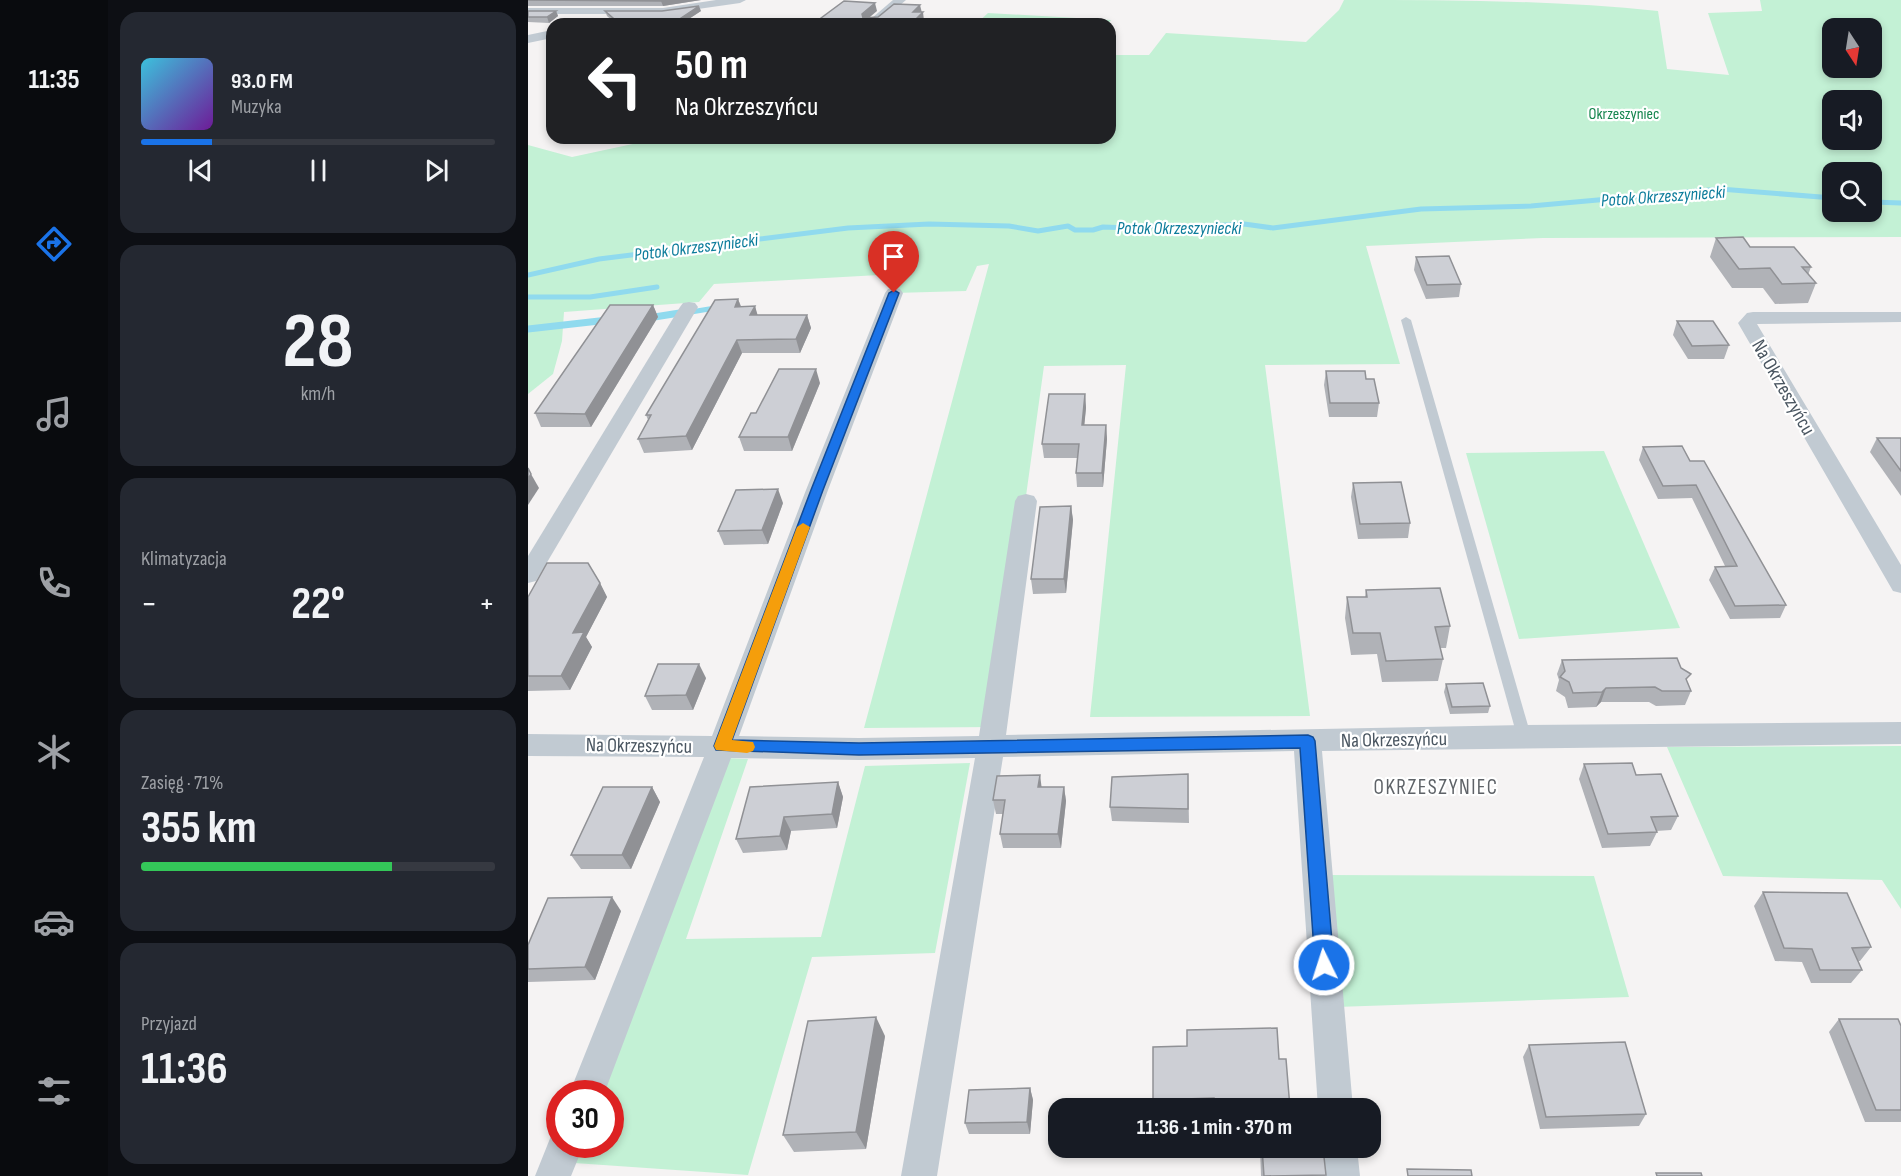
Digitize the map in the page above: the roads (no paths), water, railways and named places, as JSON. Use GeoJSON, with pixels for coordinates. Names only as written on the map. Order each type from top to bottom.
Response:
{"type":"FeatureCollection","features":[{"type":"Feature","properties":{"kind":"street"},"geometry":{"type":"LineString","coordinates":[[528,5],[538,0]]}},
{"type":"Feature","properties":{"kind":"street"},"geometry":{"type":"LineString","coordinates":[[635,18],[652,11],[666,0]]}},
{"type":"Feature","properties":{"kind":"street"},"geometry":{"type":"LineString","coordinates":[[528,11],[652,11],[740,0]]}},
{"type":"Feature","properties":{"kind":"street"},"geometry":{"type":"LineString","coordinates":[[878,18],[900,0]]}},
{"type":"Feature","properties":{"kind":"street"},"geometry":{"type":"LineString","coordinates":[[528,39],[546,35]]}},
{"type":"Feature","properties":{"kind":"street"},"geometry":{"type":"LineString","coordinates":[[591,1080],[722,746],[817,490],[894,293]]}},
{"type":"Feature","properties":{"kind":"street"},"geometry":{"type":"LineString","coordinates":[[528,575],[689,307]]}},
{"type":"Feature","properties":{"kind":"street","name":"Na Okrzeszyńcu"},"geometry":{"type":"LineString","coordinates":[[1901,316],[1753,317],[1747,323],[1901,585]]}},
{"type":"Feature","properties":{"kind":"street"},"geometry":{"type":"LineString","coordinates":[[919,1176],[991,747],[1026,501]]}},
{"type":"Feature","properties":{"kind":"street","name":"Na Okrzeszyńcu"},"geometry":{"type":"LineString","coordinates":[[528,745],[859,749],[1524,736],[1901,733]]}},
{"type":"Feature","properties":{"kind":"street"},"geometry":{"type":"LineString","coordinates":[[1308,741],[1335,1098]]}},
{"type":"Feature","properties":{"kind":"street"},"geometry":{"type":"LineString","coordinates":[[553,1176],[560,1158]]}},
{"type":"Feature","properties":{"kind":"street"},"geometry":{"type":"LineString","coordinates":[[1340,1158],[1342,1176]]}},
{"type":"Feature","properties":{"kind":"lane"},"geometry":{"type":"LineString","coordinates":[[1406,320],[1524,736]]}},
{"type":"Feature","properties":{"kind":"waterway","name":"Potok Okrzeszyniecki"},"geometry":{"type":"LineString","coordinates":[[528,275],[599,259],[848,228],[929,224],[1009,226],[1038,231],[1068,226],[1075,230],[1093,230],[1103,227],[1131,228],[1163,225],[1188,227],[1244,224],[1273,228],[1421,209],[1531,206],[1720,189],[1822,197]]}},
{"type":"Feature","properties":{"kind":"waterway","name":"Potok Okrzeszyniecki"},"geometry":{"type":"LineString","coordinates":[[1882,202],[1901,203]]}},
{"type":"Feature","properties":{"kind":"waterway"},"geometry":{"type":"LineString","coordinates":[[528,297],[590,297],[657,287]]}},
{"type":"Feature","properties":{"kind":"waterway"},"geometry":{"type":"LineString","coordinates":[[679,314],[721,307]]}},
{"type":"Feature","properties":{"kind":"waterway"},"geometry":{"type":"LineString","coordinates":[[648,318],[686,312]]}},
{"type":"Feature","properties":{"kind":"waterway"},"geometry":{"type":"LineString","coordinates":[[528,329],[608,320]]}},
{"type":"Feature","properties":{"kind":"district","name":"OKRZESZYNIEC"},"geometry":{"type":"Point","coordinates":[1436,787]}},
{"type":"Feature","properties":{"kind":"park label","name":"Okrzeszyniec"},"geometry":{"type":"Point","coordinates":[1624,113]}}]}
